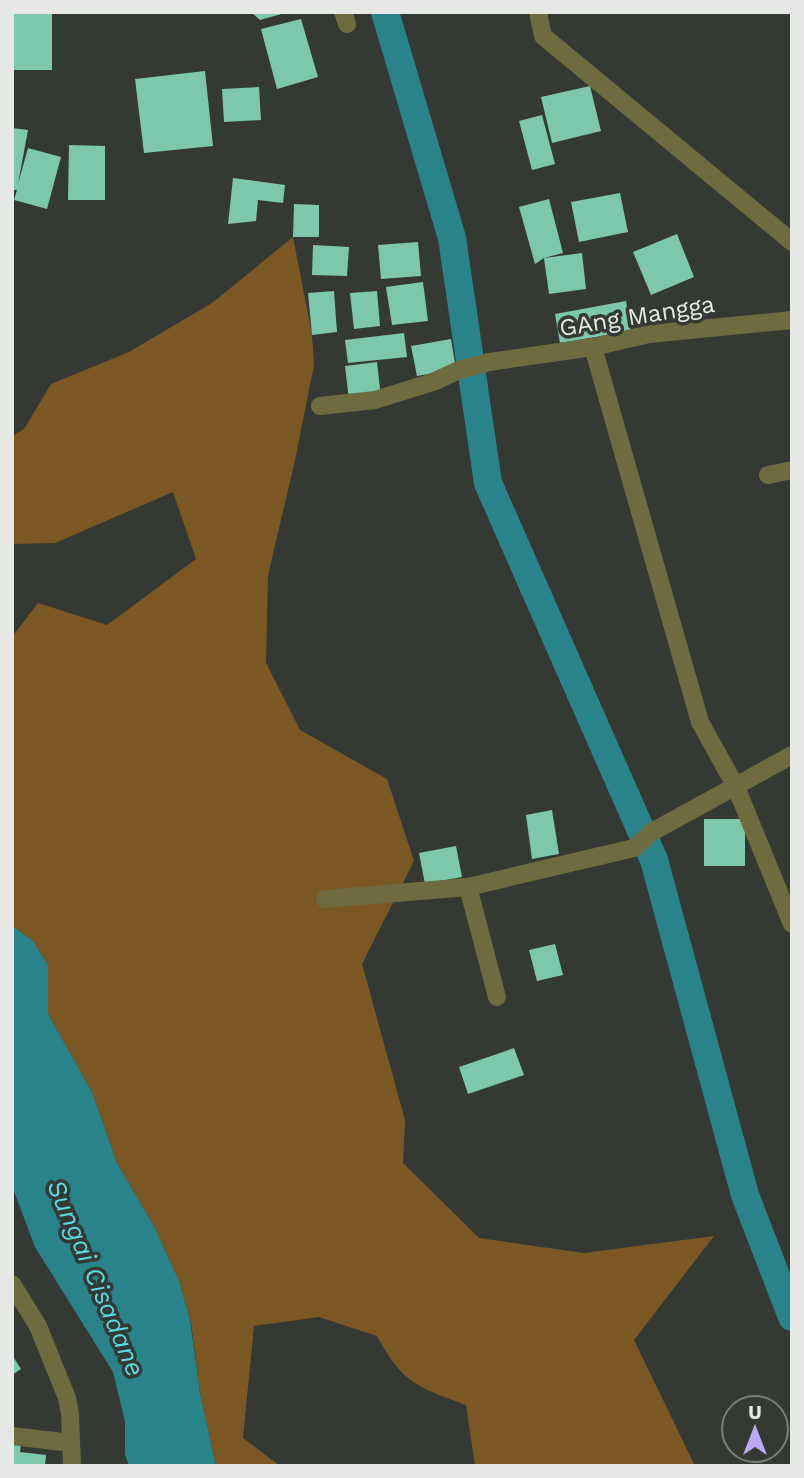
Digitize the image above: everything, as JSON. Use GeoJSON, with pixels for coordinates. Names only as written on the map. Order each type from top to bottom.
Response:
{"type":"FeatureCollection","features":[{"type":"Feature","properties":{"kind":"street"},"geometry":{"type":"LineString","coordinates":[[538,12],[543,36],[792,242]]}},
{"type":"Feature","properties":{"kind":"street","name":"GAng Mangga"},"geometry":{"type":"LineString","coordinates":[[320,406],[375,400],[489,362],[593,347],[649,334],[792,320]]}},
{"type":"Feature","properties":{"kind":"street"},"geometry":{"type":"LineString","coordinates":[[593,347],[700,722],[736,787],[792,924]]}},
{"type":"Feature","properties":{"kind":"street"},"geometry":{"type":"LineString","coordinates":[[768,475],[792,470]]}},
{"type":"Feature","properties":{"kind":"street"},"geometry":{"type":"LineString","coordinates":[[325,899],[468,887],[634,848],[652,832],[792,754]]}},
{"type":"Feature","properties":{"kind":"street"},"geometry":{"type":"LineString","coordinates":[[468,887],[497,997]]}},
{"type":"Feature","properties":{"kind":"street"},"geometry":{"type":"LineString","coordinates":[[12,1284],[38,1326],[67,1398],[72,1466]]}},
{"type":"Feature","properties":{"kind":"street"},"geometry":{"type":"LineString","coordinates":[[12,1436],[71,1443]]}},
{"type":"Feature","properties":{"kind":"shaded area"},"geometry":{"type":"Polygon","coordinates":[[[293,237],[312,335],[314,365],[268,575],[266,663],[300,730],[387,779],[414,861],[362,964],[405,1120],[403,1163],[479,1238],[584,1253],[714,1236],[634,1340],[695,1466],[475,1466],[466,1405],[413,1382],[395,1364],[377,1336],[319,1317],[254,1326],[243,1438],[280,1466],[216,1466],[200,1393],[191,1322],[179,1281],[155,1228],[117,1163],[92,1092],[48,1014],[48,965],[33,941],[12,926],[12,637],[38,603],[107,625],[196,559],[173,492],[55,543],[12,544],[12,436],[24,429],[51,384],[129,352],[212,303],[293,237]]]}},
{"type":"Feature","properties":{"kind":"water","name":"Sungai Cisadane"},"geometry":{"type":"Polygon","coordinates":[[[12,926],[33,941],[48,965],[48,1014],[92,1092],[117,1163],[155,1228],[179,1281],[190,1319],[200,1393],[216,1466],[129,1466],[125,1454],[125,1421],[113,1372],[35,1247],[12,1186],[12,926]]]}},
{"type":"Feature","properties":{"kind":"building"},"geometry":{"type":"Polygon","coordinates":[[[12,12],[52,12],[52,70],[12,70],[12,12]]]}},
{"type":"Feature","properties":{"kind":"building"},"geometry":{"type":"Polygon","coordinates":[[[251,12],[285,12],[285,13],[260,20],[251,12]]]}},
{"type":"Feature","properties":{"kind":"building"},"geometry":{"type":"Polygon","coordinates":[[[301,19],[318,77],[277,89],[261,29],[301,19]]]}},
{"type":"Feature","properties":{"kind":"building"},"geometry":{"type":"Polygon","coordinates":[[[205,71],[213,146],[144,153],[135,79],[205,71]]]}},
{"type":"Feature","properties":{"kind":"building"},"geometry":{"type":"Polygon","coordinates":[[[590,86],[601,131],[552,143],[541,97],[590,86]]]}},
{"type":"Feature","properties":{"kind":"building"},"geometry":{"type":"Polygon","coordinates":[[[259,87],[261,120],[224,122],[222,89],[259,87]]]}},
{"type":"Feature","properties":{"kind":"building"},"geometry":{"type":"Polygon","coordinates":[[[542,115],[555,164],[532,170],[519,121],[542,115]]]}},
{"type":"Feature","properties":{"kind":"building"},"geometry":{"type":"Polygon","coordinates":[[[12,128],[28,130],[18,184],[28,148],[61,157],[47,209],[14,200],[17,190],[12,190],[12,128]]]}},
{"type":"Feature","properties":{"kind":"building"},"geometry":{"type":"Polygon","coordinates":[[[69,145],[105,146],[105,200],[68,200],[69,145]]]}},
{"type":"Feature","properties":{"kind":"building"},"geometry":{"type":"Polygon","coordinates":[[[233,178],[285,185],[283,203],[258,200],[256,221],[228,224],[233,178]]]}},
{"type":"Feature","properties":{"kind":"building"},"geometry":{"type":"Polygon","coordinates":[[[620,193],[628,232],[579,242],[571,202],[620,193]]]}},
{"type":"Feature","properties":{"kind":"building"},"geometry":{"type":"Polygon","coordinates":[[[549,199],[563,253],[544,258],[535,264],[519,207],[549,199]]]}},
{"type":"Feature","properties":{"kind":"building"},"geometry":{"type":"Polygon","coordinates":[[[294,204],[319,205],[319,237],[293,237],[294,204]]]}},
{"type":"Feature","properties":{"kind":"building"},"geometry":{"type":"Polygon","coordinates":[[[677,234],[694,277],[651,295],[633,252],[677,234]]]}},
{"type":"Feature","properties":{"kind":"building"},"geometry":{"type":"Polygon","coordinates":[[[418,242],[421,276],[381,279],[378,245],[418,242]]]}},
{"type":"Feature","properties":{"kind":"building"},"geometry":{"type":"Polygon","coordinates":[[[313,245],[349,247],[347,276],[312,275],[313,245]]]}},
{"type":"Feature","properties":{"kind":"building"},"geometry":{"type":"Polygon","coordinates":[[[582,253],[586,289],[549,294],[544,258],[582,253]]]}},
{"type":"Feature","properties":{"kind":"building"},"geometry":{"type":"Polygon","coordinates":[[[423,282],[428,321],[392,325],[386,287],[423,282]]]}},
{"type":"Feature","properties":{"kind":"building"},"geometry":{"type":"Polygon","coordinates":[[[334,291],[337,332],[312,335],[308,293],[334,291]]]}},
{"type":"Feature","properties":{"kind":"building"},"geometry":{"type":"Polygon","coordinates":[[[377,291],[380,326],[354,329],[350,293],[377,291]]]}},
{"type":"Feature","properties":{"kind":"building"},"geometry":{"type":"Polygon","coordinates":[[[626,301],[631,331],[560,343],[555,314],[626,301]]]}},
{"type":"Feature","properties":{"kind":"building"},"geometry":{"type":"Polygon","coordinates":[[[404,333],[407,357],[348,363],[345,340],[404,333]]]}},
{"type":"Feature","properties":{"kind":"building"},"geometry":{"type":"Polygon","coordinates":[[[451,339],[456,369],[417,376],[411,346],[451,339]]]}},
{"type":"Feature","properties":{"kind":"building"},"geometry":{"type":"Polygon","coordinates":[[[377,362],[381,397],[349,400],[345,366],[377,362]]]}},
{"type":"Feature","properties":{"kind":"building"},"geometry":{"type":"Polygon","coordinates":[[[552,810],[559,854],[532,859],[526,815],[552,810]]]}},
{"type":"Feature","properties":{"kind":"building"},"geometry":{"type":"Polygon","coordinates":[[[704,819],[745,819],[745,866],[704,866],[704,819]]]}},
{"type":"Feature","properties":{"kind":"building"},"geometry":{"type":"Polygon","coordinates":[[[456,846],[462,877],[425,884],[419,853],[456,846]]]}},
{"type":"Feature","properties":{"kind":"building"},"geometry":{"type":"Polygon","coordinates":[[[555,944],[563,975],[537,981],[529,950],[555,944]]]}},
{"type":"Feature","properties":{"kind":"building"},"geometry":{"type":"Polygon","coordinates":[[[514,1048],[524,1075],[468,1094],[459,1067],[514,1048]]]}},
{"type":"Feature","properties":{"kind":"building"},"geometry":{"type":"Polygon","coordinates":[[[12,1355],[21,1369],[12,1375],[12,1355]]]}},
{"type":"Feature","properties":{"kind":"building"},"geometry":{"type":"Polygon","coordinates":[[[12,1443],[21,1444],[20,1452],[46,1455],[45,1466],[12,1466],[12,1443]]]}},
{"type":"Feature","properties":{"kind":"waterway"},"geometry":{"type":"LineString","coordinates":[[385,12],[452,238],[488,483],[654,860],[745,1195],[792,1317]]}}]}
